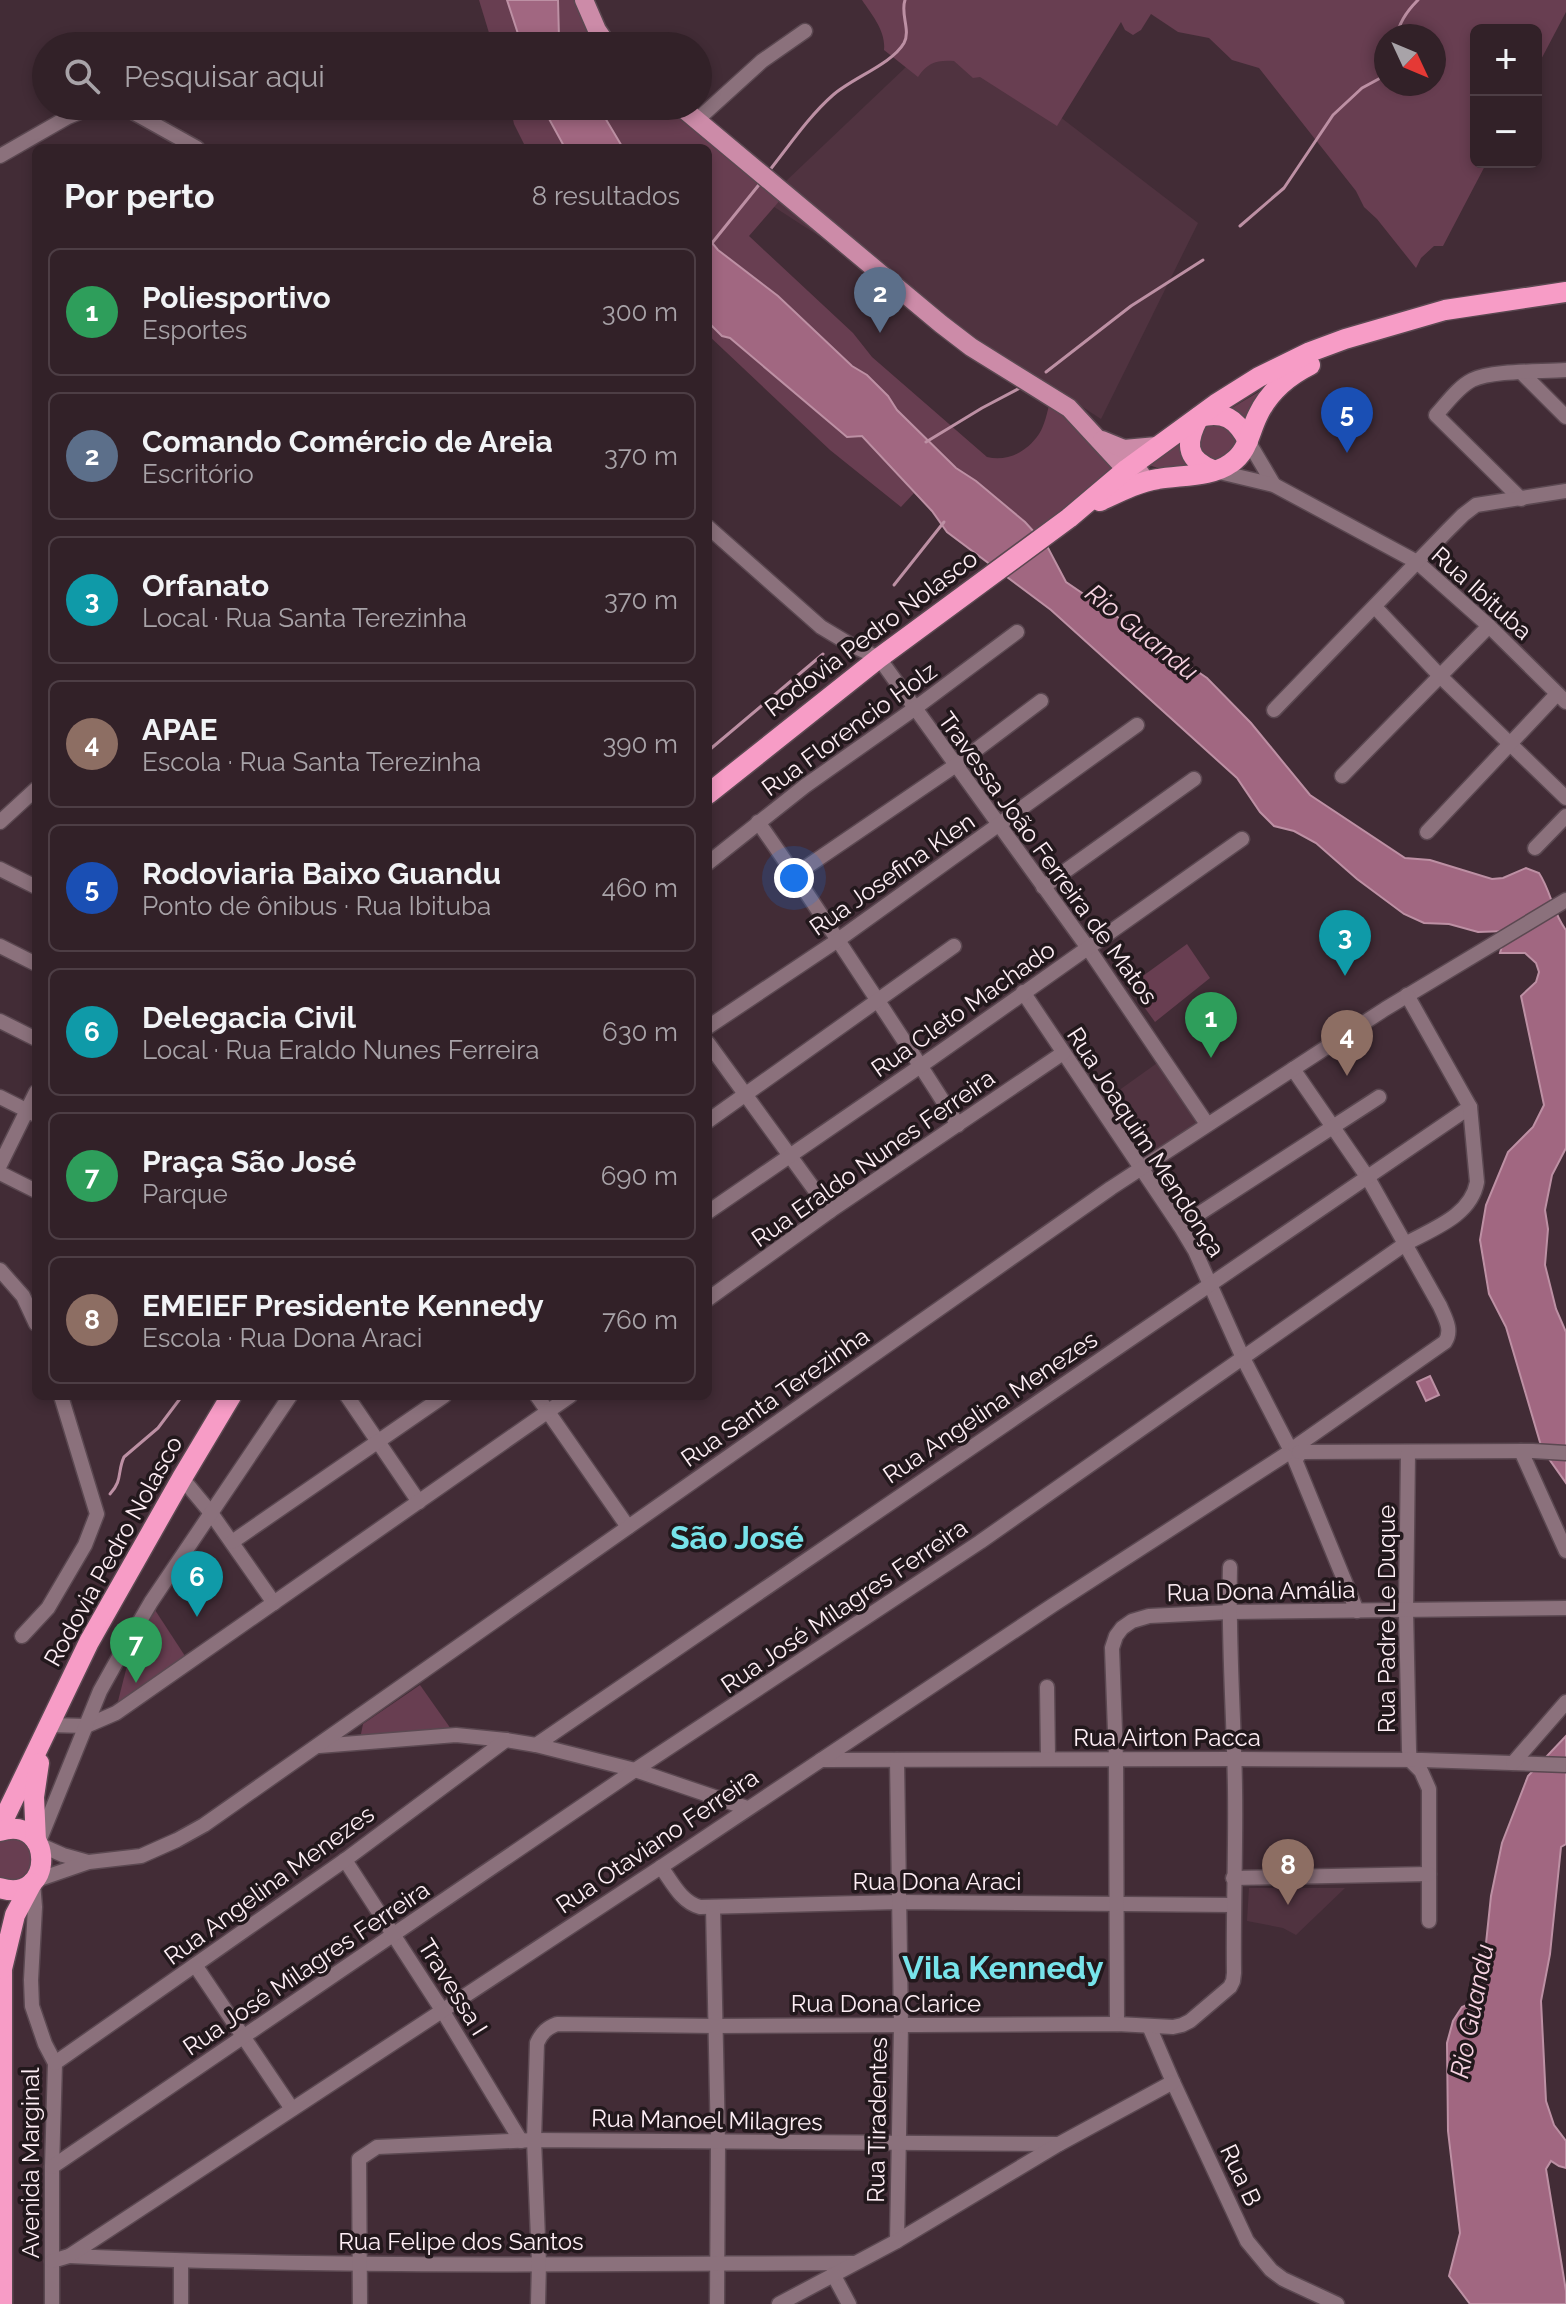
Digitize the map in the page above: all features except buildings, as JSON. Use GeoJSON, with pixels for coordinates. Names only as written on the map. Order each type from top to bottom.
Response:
{"type":"FeatureCollection","features":[{"type":"Feature","properties":{"kind":"highway","name":"Rodovia Pedro Nolasco"},"geometry":{"type":"LineString","coordinates":[[712,791],[879,658],[1066,520],[1157,446],[1259,377],[1345,339],[1445,310],[1566,292]]}},
{"type":"Feature","properties":{"kind":"highway","name":"Rodovia Pedro Nolasco"},"geometry":{"type":"LineString","coordinates":[[1248,441],[1266,401],[1286,380],[1384,328]]}},
{"type":"Feature","properties":{"kind":"highway"},"geometry":{"type":"LineString","coordinates":[[1216,413],[1230,418],[1248,441],[1234,461],[1213,470],[1198,462],[1189,446],[1189,438],[1199,417],[1216,413]]}},
{"type":"Feature","properties":{"kind":"highway","name":"Rodovia Pedro Nolasco"},"geometry":{"type":"LineString","coordinates":[[1066,520],[1116,493],[1155,479],[1213,470]]}},
{"type":"Feature","properties":{"kind":"highway","name":"Rodovia Pedro Nolasco"},"geometry":{"type":"LineString","coordinates":[[0,1829],[89,1642],[229,1400]]}},
{"type":"Feature","properties":{"kind":"highway","name":"Rodovia Pedro Nolasco"},"geometry":{"type":"LineString","coordinates":[[33,1882],[42,1863],[37,1843],[34,1797],[47,1730]]}},
{"type":"Feature","properties":{"kind":"highway"},"geometry":{"type":"LineString","coordinates":[[0,1829],[22,1831],[37,1843]]}},
{"type":"Feature","properties":{"kind":"highway"},"geometry":{"type":"LineString","coordinates":[[0,1888],[15,1891],[33,1882]]}},
{"type":"Feature","properties":{"kind":"highway"},"geometry":{"type":"LineString","coordinates":[[2,2304],[1,1962],[15,1915],[33,1882]]}},
{"type":"Feature","properties":{"kind":"main road"},"geometry":{"type":"LineString","coordinates":[[584,0],[598,32]]}},
{"type":"Feature","properties":{"kind":"main road"},"geometry":{"type":"LineString","coordinates":[[697,120],[941,324],[971,347],[1069,408],[1127,469],[1155,479]]}},
{"type":"Feature","properties":{"kind":"main road"},"geometry":{"type":"LineString","coordinates":[[1095,435],[1124,449],[1157,446]]}},
{"type":"Feature","properties":{"kind":"street"},"geometry":{"type":"LineString","coordinates":[[712,106],[762,61],[805,31]]}},
{"type":"Feature","properties":{"kind":"street"},"geometry":{"type":"LineString","coordinates":[[0,156],[63,120]]}},
{"type":"Feature","properties":{"kind":"street"},"geometry":{"type":"LineString","coordinates":[[147,120],[190,144]]}},
{"type":"Feature","properties":{"kind":"street"},"geometry":{"type":"LineString","coordinates":[[1521,499],[1436,415],[1472,380],[1496,374],[1566,370]]}},
{"type":"Feature","properties":{"kind":"street"},"geometry":{"type":"LineString","coordinates":[[1522,373],[1566,417]]}},
{"type":"Feature","properties":{"kind":"street"},"geometry":{"type":"LineString","coordinates":[[1248,441],[1274,485]]}},
{"type":"Feature","properties":{"kind":"street","name":"Rua Ibituba"},"geometry":{"type":"LineString","coordinates":[[1213,470],[1274,485],[1417,562],[1489,626],[1564,700]]}},
{"type":"Feature","properties":{"kind":"street"},"geometry":{"type":"LineString","coordinates":[[1274,710],[1476,505],[1566,491]]}},
{"type":"Feature","properties":{"kind":"street"},"geometry":{"type":"LineString","coordinates":[[712,531],[821,627],[879,658]]}},
{"type":"Feature","properties":{"kind":"street"},"geometry":{"type":"LineString","coordinates":[[1375,607],[1441,677],[1566,798]]}},
{"type":"Feature","properties":{"kind":"street"},"geometry":{"type":"LineString","coordinates":[[1342,776],[1489,626]]}},
{"type":"Feature","properties":{"kind":"street","name":"Rua Florencio Holz"},"geometry":{"type":"LineString","coordinates":[[712,860],[805,786],[1017,632]]}},
{"type":"Feature","properties":{"kind":"street","name":"Travessa João Ferreira de Matos"},"geometry":{"type":"LineString","coordinates":[[879,658],[1088,948],[1207,1124]]}},
{"type":"Feature","properties":{"kind":"street"},"geometry":{"type":"LineString","coordinates":[[1427,832],[1509,743],[1564,700]]}},
{"type":"Feature","properties":{"kind":"street"},"geometry":{"type":"LineString","coordinates":[[796,874],[956,765],[1041,701]]}},
{"type":"Feature","properties":{"kind":"street","name":"Rua Josefina Klen"},"geometry":{"type":"LineString","coordinates":[[712,1024],[838,940],[1137,725]]}},
{"type":"Feature","properties":{"kind":"street"},"geometry":{"type":"LineString","coordinates":[[1043,887],[1194,779]]}},
{"type":"Feature","properties":{"kind":"street"},"geometry":{"type":"LineString","coordinates":[[0,822],[32,793]]}},
{"type":"Feature","properties":{"kind":"street"},"geometry":{"type":"LineString","coordinates":[[21,803],[32,808]]}},
{"type":"Feature","properties":{"kind":"street"},"geometry":{"type":"LineString","coordinates":[[1535,848],[1566,816]]}},
{"type":"Feature","properties":{"kind":"street"},"geometry":{"type":"LineString","coordinates":[[758,822],[796,874],[958,1125]]}},
{"type":"Feature","properties":{"kind":"street","name":"Rua Cleto Machado"},"geometry":{"type":"LineString","coordinates":[[712,1209],[1242,839]]}},
{"type":"Feature","properties":{"kind":"street"},"geometry":{"type":"LineString","coordinates":[[0,869],[32,885]]}},
{"type":"Feature","properties":{"kind":"street","name":"Rua Santa Terezinha"},"geometry":{"type":"LineString","coordinates":[[89,1862],[141,1856],[204,1825],[1142,1168],[1407,995],[1566,900]]}},
{"type":"Feature","properties":{"kind":"street"},"geometry":{"type":"LineString","coordinates":[[0,946],[32,962]]}},
{"type":"Feature","properties":{"kind":"street"},"geometry":{"type":"LineString","coordinates":[[712,1118],[954,946]]}},
{"type":"Feature","properties":{"kind":"street","name":"Rua Joaquim Mendonça"},"geometry":{"type":"LineString","coordinates":[[1023,992],[1180,1226],[1243,1358],[1293,1452],[1357,1611]]}},
{"type":"Feature","properties":{"kind":"street","name":"Rua José Milagres Ferreira"},"geometry":{"type":"LineString","coordinates":[[52,2167],[635,1770],[980,1542],[1405,1244],[1462,1210],[1475,1193],[1477,1172],[1470,1107],[1407,995]]}},
{"type":"Feature","properties":{"kind":"street"},"geometry":{"type":"LineString","coordinates":[[0,1021],[32,1037]]}},
{"type":"Feature","properties":{"kind":"street"},"geometry":{"type":"LineString","coordinates":[[712,1049],[830,1211]]}},
{"type":"Feature","properties":{"kind":"street","name":"Rua Eraldo Nunes Ferreira"},"geometry":{"type":"LineString","coordinates":[[712,1296],[830,1211],[1063,1053]]}},
{"type":"Feature","properties":{"kind":"street"},"geometry":{"type":"LineString","coordinates":[[1293,1069],[1368,1178],[1405,1244]]}},
{"type":"Feature","properties":{"kind":"street"},"geometry":{"type":"LineString","coordinates":[[0,1097],[32,1113],[0,1165]]}},
{"type":"Feature","properties":{"kind":"street"},"geometry":{"type":"LineString","coordinates":[[1180,1226],[1379,1097]]}},
{"type":"Feature","properties":{"kind":"street","name":"Rua Angelina Menezes"},"geometry":{"type":"LineString","coordinates":[[536,1745],[1470,1107]]}},
{"type":"Feature","properties":{"kind":"street"},"geometry":{"type":"LineString","coordinates":[[0,1173],[32,1189]]}},
{"type":"Feature","properties":{"kind":"street","name":"Rua Otaviano Ferreira"},"geometry":{"type":"LineString","coordinates":[[52,2261],[69,2256],[1053,1605],[1293,1452],[1445,1342],[1449,1328],[1405,1244]]}},
{"type":"Feature","properties":{"kind":"street"},"geometry":{"type":"LineString","coordinates":[[0,1270],[23,1296],[32,1315]]}},
{"type":"Feature","properties":{"kind":"street"},"geometry":{"type":"LineString","coordinates":[[22,1636],[48,1608],[85,1545],[97,1514],[62,1400]]}},
{"type":"Feature","properties":{"kind":"street"},"geometry":{"type":"LineString","coordinates":[[89,1862],[37,1843],[100,1691],[136,1626],[287,1400]]}},
{"type":"Feature","properties":{"kind":"street"},"geometry":{"type":"LineString","coordinates":[[350,1400],[419,1502]]}},
{"type":"Feature","properties":{"kind":"street"},"geometry":{"type":"LineString","coordinates":[[232,1542],[438,1400]]}},
{"type":"Feature","properties":{"kind":"street"},"geometry":{"type":"LineString","coordinates":[[540,1400],[628,1527]]}},
{"type":"Feature","properties":{"kind":"street"},"geometry":{"type":"LineString","coordinates":[[47,1730],[86,1726],[116,1713],[564,1400]]}},
{"type":"Feature","properties":{"kind":"street"},"geometry":{"type":"LineString","coordinates":[[1527,1451],[1566,1551]]}},
{"type":"Feature","properties":{"kind":"street"},"geometry":{"type":"LineString","coordinates":[[1293,1452],[1566,1453]]}},
{"type":"Feature","properties":{"kind":"street","name":"Rua Padre Le Duque"},"geometry":{"type":"LineString","coordinates":[[1408,1453],[1406,1611],[1410,1760],[1421,1771],[1429,1789],[1429,1921]]}},
{"type":"Feature","properties":{"kind":"street"},"geometry":{"type":"LineString","coordinates":[[182,1478],[211,1513],[274,1603]]}},
{"type":"Feature","properties":{"kind":"street"},"geometry":{"type":"LineString","coordinates":[[1230,1567],[1233,1905]]}},
{"type":"Feature","properties":{"kind":"street","name":"Rua Dona Amália"},"geometry":{"type":"LineString","coordinates":[[1116,1759],[1112,1648],[1116,1636],[1132,1621],[1149,1616],[1229,1612],[1566,1608]]}},
{"type":"Feature","properties":{"kind":"street"},"geometry":{"type":"LineString","coordinates":[[1047,1687],[1048,1758]]}},
{"type":"Feature","properties":{"kind":"street"},"geometry":{"type":"LineString","coordinates":[[1513,1763],[1566,1702]]}},
{"type":"Feature","properties":{"kind":"street"},"geometry":{"type":"LineString","coordinates":[[352,1721],[354,1742]]}},
{"type":"Feature","properties":{"kind":"street"},"geometry":{"type":"LineString","coordinates":[[319,1746],[456,1735],[506,1740],[635,1770],[747,1808]]}},
{"type":"Feature","properties":{"kind":"street","name":"Rua Angelina Menezes"},"geometry":{"type":"LineString","coordinates":[[55,2063],[345,1860],[506,1740]]}},
{"type":"Feature","properties":{"kind":"street"},"geometry":{"type":"LineString","coordinates":[[1116,1759],[1117,2024]]}},
{"type":"Feature","properties":{"kind":"street","name":"Rua Airton Pacca"},"geometry":{"type":"LineString","coordinates":[[821,1760],[1410,1760],[1566,1765]]}},
{"type":"Feature","properties":{"kind":"street","name":"Rua Tiradentes"},"geometry":{"type":"LineString","coordinates":[[897,1760],[901,2025],[897,2241]]}},
{"type":"Feature","properties":{"kind":"street","name":"Travessa I"},"geometry":{"type":"LineString","coordinates":[[345,1860],[527,2140]]}},
{"type":"Feature","properties":{"kind":"street"},"geometry":{"type":"LineString","coordinates":[[33,1882],[89,1862]]}},
{"type":"Feature","properties":{"kind":"street","name":"Rua Dona Araci"},"geometry":{"type":"LineString","coordinates":[[661,1867],[690,1904],[700,1907],[898,1902],[1233,1905]]}},
{"type":"Feature","properties":{"kind":"street"},"geometry":{"type":"LineString","coordinates":[[1233,1878],[1429,1874]]}},
{"type":"Feature","properties":{"kind":"street","name":"Avenida Marginal"},"geometry":{"type":"LineString","coordinates":[[33,1882],[32,2006],[55,2063],[52,2304]]}},
{"type":"Feature","properties":{"kind":"street","name":"Rua Dona Clarice"},"geometry":{"type":"LineString","coordinates":[[527,2140],[537,2043],[541,2033],[557,2024],[1117,2024],[1173,2027],[1190,2021],[1233,1981],[1233,1905]]}},
{"type":"Feature","properties":{"kind":"street"},"geometry":{"type":"LineString","coordinates":[[713,1907],[718,2143],[717,2304]]}},
{"type":"Feature","properties":{"kind":"street"},"geometry":{"type":"LineString","coordinates":[[195,1965],[292,2109]]}},
{"type":"Feature","properties":{"kind":"street","name":"Rua B"},"geometry":{"type":"LineString","coordinates":[[1149,2026],[1247,2241],[1271,2270],[1329,2303]]}},
{"type":"Feature","properties":{"kind":"street"},"geometry":{"type":"LineString","coordinates":[[779,2304],[897,2241],[1059,2144],[1173,2082]]}},
{"type":"Feature","properties":{"kind":"street"},"geometry":{"type":"LineString","coordinates":[[527,2140],[539,2263],[538,2304]]}},
{"type":"Feature","properties":{"kind":"street","name":"Rua Manoel Milagres"},"geometry":{"type":"LineString","coordinates":[[359,2264],[359,2159],[377,2147],[527,2140],[1059,2144]]}},
{"type":"Feature","properties":{"kind":"street","name":"Rua Felipe dos Santos"},"geometry":{"type":"LineString","coordinates":[[69,2256],[359,2264],[854,2263]]}},
{"type":"Feature","properties":{"kind":"street"},"geometry":{"type":"LineString","coordinates":[[181,2261],[181,2304]]}},
{"type":"Feature","properties":{"kind":"street"},"geometry":{"type":"LineString","coordinates":[[359,2264],[360,2304]]}},
{"type":"Feature","properties":{"kind":"street"},"geometry":{"type":"LineString","coordinates":[[833,2274],[849,2304]]}},
{"type":"Feature","properties":{"kind":"shaded area"},"geometry":{"type":"Polygon","coordinates":[[[479,0],[507,0],[517,32],[489,32],[479,0]]]}},
{"type":"Feature","properties":{"kind":"shaded area"},"geometry":{"type":"Polygon","coordinates":[[[558,0],[580,0],[595,32],[559,32],[558,0]]]}},
{"type":"Feature","properties":{"kind":"shaded area"},"geometry":{"type":"Polygon","coordinates":[[[862,0],[1566,0],[1566,12],[1542,58],[1542,24],[1470,24],[1470,168],[1484,168],[1443,246],[1434,246],[1421,258],[1416,268],[1364,207],[1356,191],[1259,68],[1232,60],[1209,38],[1178,32],[1151,14],[1141,30],[1133,35],[1125,30],[1121,22],[1057,126],[980,77],[973,78],[954,61],[933,63],[918,77],[884,50],[881,30],[862,0]]]}},
{"type":"Feature","properties":{"kind":"shaded area"},"geometry":{"type":"Polygon","coordinates":[[[946,29],[1198,223],[1101,419],[765,201],[946,29]]]}},
{"type":"Feature","properties":{"kind":"shaded area"},"geometry":{"type":"Polygon","coordinates":[[[513,120],[550,120],[563,144],[524,144],[513,120]]]}},
{"type":"Feature","properties":{"kind":"shaded area"},"geometry":{"type":"Polygon","coordinates":[[[606,120],[688,120],[782,198],[749,236],[853,333],[872,357],[987,457],[1009,457],[1029,446],[1041,430],[1050,402],[1122,468],[1037,535],[976,481],[956,468],[897,410],[867,375],[852,366],[778,296],[712,243],[712,144],[621,144],[606,120]]]}},
{"type":"Feature","properties":{"kind":"shaded area"},"geometry":{"type":"Polygon","coordinates":[[[712,326],[861,435],[914,493],[901,507],[830,450],[712,339],[712,326]]]}},
{"type":"Feature","properties":{"kind":"shaded area"},"geometry":{"type":"Polygon","coordinates":[[[1267,387],[1247,425],[1230,409],[1267,387]]]}},
{"type":"Feature","properties":{"kind":"shaded area"},"geometry":{"type":"Polygon","coordinates":[[[1225,424],[1236,439],[1234,452],[1217,462],[1200,454],[1197,435],[1206,425],[1225,424]]]}},
{"type":"Feature","properties":{"kind":"shaded area"},"geometry":{"type":"Polygon","coordinates":[[[1180,444],[1191,466],[1158,468],[1146,464],[1180,444]]]}},
{"type":"Feature","properties":{"kind":"shaded area"},"geometry":{"type":"Polygon","coordinates":[[[1187,944],[1210,978],[1155,1022],[1129,986],[1187,944]]]}},
{"type":"Feature","properties":{"kind":"shaded area"},"geometry":{"type":"Polygon","coordinates":[[[1160,1061],[1202,1119],[1153,1154],[1111,1096],[1160,1061]]]}},
{"type":"Feature","properties":{"kind":"shaded area"},"geometry":{"type":"Polygon","coordinates":[[[155,1610],[185,1656],[116,1709],[129,1658],[155,1610]]]}},
{"type":"Feature","properties":{"kind":"shaded area"},"geometry":{"type":"Polygon","coordinates":[[[420,1685],[451,1729],[360,1739],[363,1724],[420,1685]]]}},
{"type":"Feature","properties":{"kind":"shaded area"},"geometry":{"type":"Polygon","coordinates":[[[0,1837],[24,1839],[34,1859],[24,1879],[0,1882],[0,1837]]]}},
{"type":"Feature","properties":{"kind":"shaded area"},"geometry":{"type":"Polygon","coordinates":[[[1249,1888],[1345,1888],[1296,1935],[1283,1928],[1247,1921],[1249,1888]]]}},
{"type":"Feature","properties":{"kind":"water"},"geometry":{"type":"Polygon","coordinates":[[[507,0],[558,0],[559,32],[517,32],[507,0]]]}},
{"type":"Feature","properties":{"kind":"water"},"geometry":{"type":"Polygon","coordinates":[[[550,120],[606,120],[621,144],[563,144],[550,120]]]}},
{"type":"Feature","properties":{"kind":"water"},"geometry":{"type":"Polygon","coordinates":[[[712,243],[778,296],[852,366],[867,375],[897,410],[956,468],[1025,522],[1047,546],[1066,582],[1207,678],[1251,723],[1310,795],[1405,858],[1430,860],[1492,879],[1503,878],[1526,868],[1539,873],[1566,930],[1566,1148],[1552,1175],[1545,1210],[1548,1229],[1545,1265],[1556,1309],[1566,1332],[1566,1483],[1542,1449],[1506,1327],[1489,1294],[1480,1240],[1486,1205],[1508,1152],[1533,1127],[1544,1105],[1521,996],[1536,982],[1539,972],[1536,963],[1525,953],[1500,953],[1506,931],[1478,932],[1449,924],[1424,923],[1404,914],[1316,843],[1294,831],[1274,826],[1260,812],[1237,778],[1051,610],[947,532],[932,511],[862,436],[847,437],[730,338],[722,336],[712,326],[712,243]]]}},
{"type":"Feature","properties":{"kind":"water"},"geometry":{"type":"Polygon","coordinates":[[[1430,1376],[1439,1395],[1426,1401],[1417,1382],[1430,1376]]]}},
{"type":"Feature","properties":{"kind":"water","name":"Rio Guandu"},"geometry":{"type":"Polygon","coordinates":[[[1566,1736],[1566,1844],[1561,1847],[1550,1954],[1541,2001],[1546,2101],[1554,2125],[1566,2141],[1566,2168],[1551,2161],[1546,2169],[1566,2304],[1470,2304],[1449,2276],[1460,2233],[1448,2131],[1447,2043],[1453,2021],[1462,2007],[1478,2000],[1491,1896],[1502,1843],[1528,1776],[1566,1736]]]}},
{"type":"Feature","properties":{"kind":"waterway"},"geometry":{"type":"LineString","coordinates":[[769,171],[824,103],[898,51],[906,38],[905,0]]}},
{"type":"Feature","properties":{"kind":"waterway"},"geometry":{"type":"LineString","coordinates":[[1401,24],[1418,0]]}},
{"type":"Feature","properties":{"kind":"waterway"},"geometry":{"type":"LineString","coordinates":[[1240,226],[1284,188],[1333,115],[1362,88],[1374,82]]}},
{"type":"Feature","properties":{"kind":"waterway"},"geometry":{"type":"LineString","coordinates":[[712,243],[762,181]]}},
{"type":"Feature","properties":{"kind":"waterway"},"geometry":{"type":"LineString","coordinates":[[1046,372],[1131,306],[1203,260]]}},
{"type":"Feature","properties":{"kind":"waterway"},"geometry":{"type":"LineString","coordinates":[[926,442],[1020,388]]}},
{"type":"Feature","properties":{"kind":"waterway"},"geometry":{"type":"LineString","coordinates":[[894,585],[944,522]]}},
{"type":"Feature","properties":{"kind":"waterway"},"geometry":{"type":"LineString","coordinates":[[712,748],[823,654]]}},
{"type":"Feature","properties":{"kind":"waterway"},"geometry":{"type":"LineString","coordinates":[[110,1494],[117,1484],[124,1457],[158,1428],[179,1400]]}},
{"type":"Feature","properties":{"kind":"place","name":"Comando Comércio de Areia"},"geometry":{"type":"Point","coordinates":[880,333]}},
{"type":"Feature","properties":{"kind":"place","name":"Rodoviaria Baixo Guandu"},"geometry":{"type":"Point","coordinates":[1347,453]}},
{"type":"Feature","properties":{"kind":"place","name":"Orfanato"},"geometry":{"type":"Point","coordinates":[1345,976]}},
{"type":"Feature","properties":{"kind":"place","name":"Poliesportivo"},"geometry":{"type":"Point","coordinates":[1211,1058]}},
{"type":"Feature","properties":{"kind":"place","name":"APAE"},"geometry":{"type":"Point","coordinates":[1347,1076]}},
{"type":"Feature","properties":{"kind":"place","name":"Delegacia Civil"},"geometry":{"type":"Point","coordinates":[197,1617]}},
{"type":"Feature","properties":{"kind":"place","name":"Praça São José"},"geometry":{"type":"Point","coordinates":[136,1683]}},
{"type":"Feature","properties":{"kind":"place","name":"EMEIEF Presidente Kennedy"},"geometry":{"type":"Point","coordinates":[1288,1905]}},
{"type":"Feature","properties":{"kind":"district","name":"São José"},"geometry":{"type":"Point","coordinates":[737,1537]}},
{"type":"Feature","properties":{"kind":"district","name":"Vila Kennedy"},"geometry":{"type":"Point","coordinates":[1003,1967]}}]}
